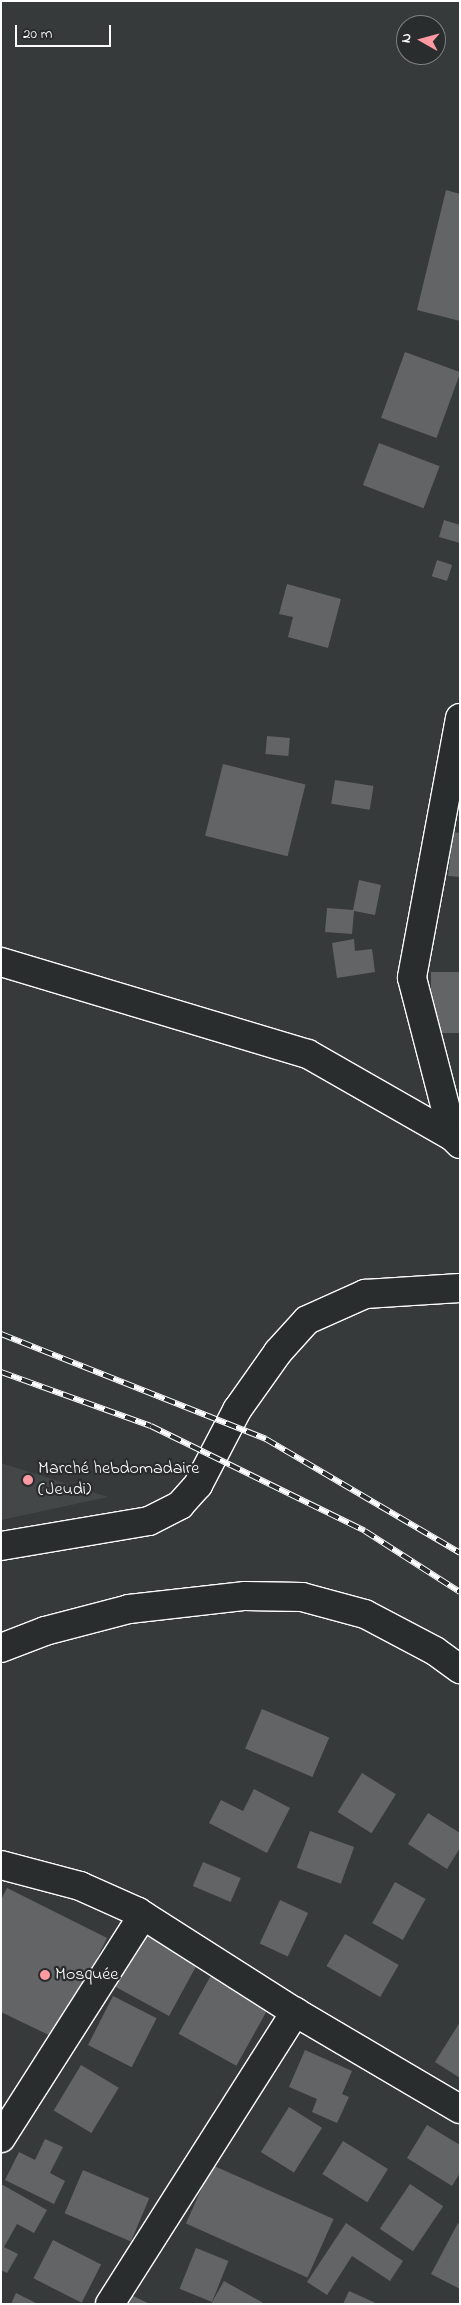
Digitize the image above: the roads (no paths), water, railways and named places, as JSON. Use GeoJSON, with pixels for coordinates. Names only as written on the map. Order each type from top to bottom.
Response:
{"type":"FeatureCollection","features":[{"type":"Feature","properties":{"kind":"street"},"geometry":{"type":"LineString","coordinates":[[456,1141],[412,978],[460,718]]}},
{"type":"Feature","properties":{"kind":"street"},"geometry":{"type":"LineString","coordinates":[[1,962],[59,977],[308,1054],[456,1141]]}},
{"type":"Feature","properties":{"kind":"street"},"geometry":{"type":"LineString","coordinates":[[1,1546],[149,1521],[180,1505],[198,1485],[237,1410],[278,1352],[307,1320],[365,1294],[460,1288]]}},
{"type":"Feature","properties":{"kind":"street"},"geometry":{"type":"LineString","coordinates":[[1,1648],[45,1631],[129,1609],[244,1596],[302,1596],[365,1614],[435,1651],[460,1669]]}},
{"type":"Feature","properties":{"kind":"street"},"geometry":{"type":"LineString","coordinates":[[1,1865],[80,1886],[143,1915],[295,2012],[460,2109]]}},
{"type":"Feature","properties":{"kind":"street"},"geometry":{"type":"LineString","coordinates":[[1,2138],[143,1915]]}},
{"type":"Feature","properties":{"kind":"street"},"geometry":{"type":"LineString","coordinates":[[110,2304],[295,2012]]}},
{"type":"Feature","properties":{"kind":"railway"},"geometry":{"type":"LineString","coordinates":[[1,1334],[266,1439],[460,1553]]}},
{"type":"Feature","properties":{"kind":"railway"},"geometry":{"type":"LineString","coordinates":[[1,1372],[151,1426],[365,1531],[460,1592]]}},
{"type":"Feature","properties":{"kind":"place","name":"Marché hebdomadaire (Jeudi)"},"geometry":{"type":"Point","coordinates":[28,1480]}},
{"type":"Feature","properties":{"kind":"place","name":"Mosquée"},"geometry":{"type":"Point","coordinates":[45,1975]}}]}
